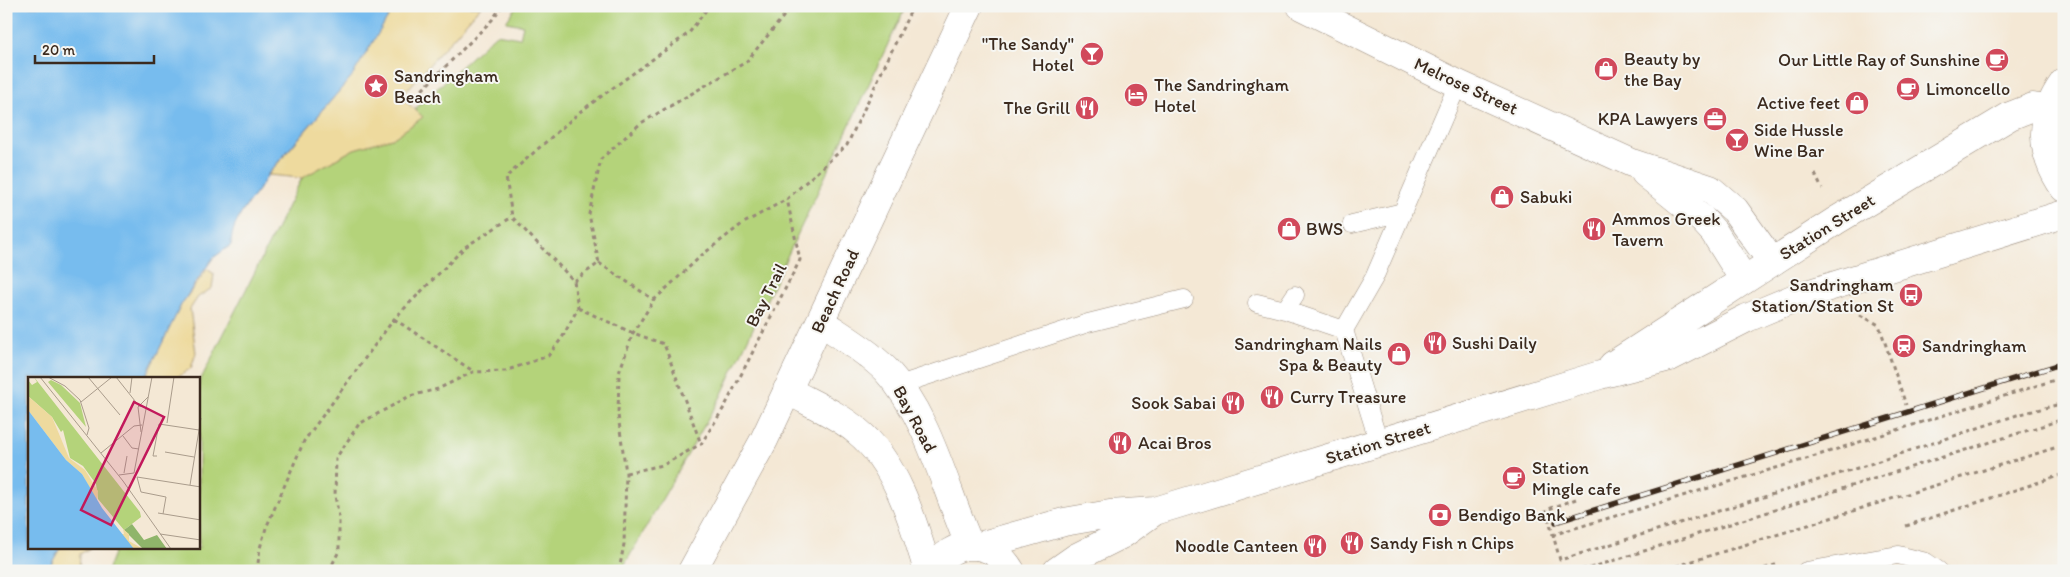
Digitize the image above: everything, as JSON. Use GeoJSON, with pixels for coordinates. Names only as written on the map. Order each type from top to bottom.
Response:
{"type":"FeatureCollection","features":[{"type":"Feature","properties":{"kind":"street","name":"Beach Road"},"geometry":{"type":"LineString","coordinates":[[692,571],[764,440],[969,6]]}},
{"type":"Feature","properties":{"kind":"street","name":"Melrose Street"},"geometry":{"type":"LineString","coordinates":[[1301,6],[1458,84],[1632,163],[1715,192],[1746,223],[1772,262]]}},
{"type":"Feature","properties":{"kind":"street"},"geometry":{"type":"LineString","coordinates":[[2064,82],[2056,110],[2044,136],[2046,154],[2056,177],[2064,188]]}},
{"type":"Feature","properties":{"kind":"street","name":"Station Street"},"geometry":{"type":"LineString","coordinates":[[1600,374],[1837,220],[2010,116],[2033,107],[2056,110]]}},
{"type":"Feature","properties":{"kind":"street","name":"Melrose Street"},"geometry":{"type":"LineString","coordinates":[[1632,163],[1708,226],[1720,240],[1744,280]]}},
{"type":"Feature","properties":{"kind":"street","name":"Station Street"},"geometry":{"type":"LineString","coordinates":[[933,571],[948,553],[1064,522],[1110,514],[1155,511],[1600,374],[1670,357],[1747,318],[1780,304],[2064,214]]}},
{"type":"Feature","properties":{"kind":"street"},"geometry":{"type":"LineString","coordinates":[[1772,262],[1780,304]]}},
{"type":"Feature","properties":{"kind":"street"},"geometry":{"type":"LineString","coordinates":[[1744,280],[1780,304]]}},
{"type":"Feature","properties":{"kind":"street","name":"Bay Road"},"geometry":{"type":"LineString","coordinates":[[821,322],[876,360],[899,385],[922,425],[951,502],[974,546]]}},
{"type":"Feature","properties":{"kind":"street"},"geometry":{"type":"LineString","coordinates":[[787,390],[857,431],[875,451],[894,479],[904,500],[928,571]]}},
{"type":"Feature","properties":{"kind":"street","name":"Station Street"},"geometry":{"type":"LineString","coordinates":[[1057,571],[1077,557],[1123,534],[1155,511]]}},
{"type":"Feature","properties":{"kind":"street"},"geometry":{"type":"LineString","coordinates":[[974,546],[995,552],[1011,571]]}},
{"type":"Feature","properties":{"kind":"lane"},"geometry":{"type":"LineString","coordinates":[[1379,443],[1344,330],[1374,278],[1458,84]]}},
{"type":"Feature","properties":{"kind":"lane"},"geometry":{"type":"LineString","coordinates":[[1352,224],[1402,212]]}},
{"type":"Feature","properties":{"kind":"lane"},"geometry":{"type":"LineString","coordinates":[[1285,310],[1295,295]]}},
{"type":"Feature","properties":{"kind":"lane"},"geometry":{"type":"LineString","coordinates":[[899,385],[1088,323],[1184,299]]}},
{"type":"Feature","properties":{"kind":"lane"},"geometry":{"type":"LineString","coordinates":[[1257,303],[1285,310],[1344,330]]}},
{"type":"Feature","properties":{"kind":"lane"},"geometry":{"type":"LineString","coordinates":[[1806,571],[1898,555],[1926,562],[1939,571]]}},
{"type":"Feature","properties":{"kind":"path"},"geometry":{"type":"LineString","coordinates":[[411,101],[492,20],[502,6]]}},
{"type":"Feature","properties":{"kind":"path"},"geometry":{"type":"LineString","coordinates":[[329,571],[339,551],[339,517],[335,496],[336,458],[359,424],[410,396],[438,389],[473,372],[505,371],[548,356],[562,338],[578,308],[574,281],[512,217],[506,177],[581,111],[689,33],[709,6]]}},
{"type":"Feature","properties":{"kind":"path"},"geometry":{"type":"LineString","coordinates":[[654,300],[599,263],[589,214],[602,159],[641,123],[746,62],[792,6]]}},
{"type":"Feature","properties":{"kind":"path"},"geometry":{"type":"LineString","coordinates":[[619,571],[624,544],[626,473],[618,415],[619,373],[633,333],[654,300],[702,256],[742,224],[788,199],[847,145],[913,6]]}},
{"type":"Feature","properties":{"kind":"path","name":"Bay Trail"},"geometry":{"type":"LineString","coordinates":[[626,473],[664,465],[701,444],[726,406],[800,260],[788,199]]}},
{"type":"Feature","properties":{"kind":"path"},"geometry":{"type":"LineString","coordinates":[[257,571],[260,548],[266,528],[304,441],[394,319],[465,247],[512,217]]}},
{"type":"Feature","properties":{"kind":"path"},"geometry":{"type":"LineString","coordinates":[[574,281],[599,263]]}},
{"type":"Feature","properties":{"kind":"path"},"geometry":{"type":"LineString","coordinates":[[578,308],[633,333],[664,344],[701,444]]}},
{"type":"Feature","properties":{"kind":"path"},"geometry":{"type":"LineString","coordinates":[[1859,314],[1879,325],[1906,405]]}},
{"type":"Feature","properties":{"kind":"path"},"geometry":{"type":"LineString","coordinates":[[394,319],[473,372]]}},
{"type":"Feature","properties":{"kind":"path"},"geometry":{"type":"LineString","coordinates":[[1552,535],[1806,459],[2064,377]]}},
{"type":"Feature","properties":{"kind":"path"},"geometry":{"type":"LineString","coordinates":[[1576,499],[1546,510],[1560,560],[1864,466],[2017,415],[2064,403]]}},
{"type":"Feature","properties":{"kind":"path"},"geometry":{"type":"LineString","coordinates":[[1574,571],[1590,568],[1723,527],[2064,419]]}},
{"type":"Feature","properties":{"kind":"path"},"geometry":{"type":"LineString","coordinates":[[1661,571],[2064,445]]}},
{"type":"Feature","properties":{"kind":"path"},"geometry":{"type":"LineString","coordinates":[[1897,528],[2064,474]]}},
{"type":"Feature","properties":{"kind":"path"},"geometry":{"type":"LineString","coordinates":[[1757,571],[1785,562]]}},
{"type":"Feature","properties":{"kind":"green space"},"geometry":{"type":"Polygon","coordinates":[[[517,6],[906,6],[720,398],[621,571],[107,571],[115,550],[200,550],[200,381],[302,178],[354,149],[395,137],[423,117],[415,109],[496,34],[520,38],[523,25],[506,22],[517,6]]]}},
{"type":"Feature","properties":{"kind":"sand","name":"Sandringham Beach"},"geometry":{"type":"Polygon","coordinates":[[[395,6],[481,6],[401,97],[423,117],[395,137],[354,149],[302,178],[268,175],[352,76],[395,6]]]}},
{"type":"Feature","properties":{"kind":"sand"},"geometry":{"type":"Polygon","coordinates":[[[207,269],[214,274],[212,288],[198,297],[190,309],[196,353],[191,368],[178,377],[145,377],[181,305],[207,269]]]}},
{"type":"Feature","properties":{"kind":"sand"},"geometry":{"type":"Polygon","coordinates":[[[59,550],[87,550],[80,554],[79,571],[47,571],[59,550]]]}},
{"type":"Feature","properties":{"kind":"water"},"geometry":{"type":"Polygon","coordinates":[[[6,6],[395,6],[352,76],[268,174],[245,208],[235,225],[231,245],[213,258],[181,305],[145,377],[28,377],[28,550],[59,550],[47,571],[6,571],[6,6]]]}},
{"type":"Feature","properties":{"kind":"railway"},"geometry":{"type":"LineString","coordinates":[[1556,522],[2064,363]]}},
{"type":"Feature","properties":{"kind":"place","name":"\"The Sandy\" Hotel"},"geometry":{"type":"Point","coordinates":[1092,54]}},
{"type":"Feature","properties":{"kind":"place","name":"Our Little Ray of Sunshine"},"geometry":{"type":"Point","coordinates":[1997,60]}},
{"type":"Feature","properties":{"kind":"place","name":"Beauty by the Bay"},"geometry":{"type":"Point","coordinates":[1606,69]}},
{"type":"Feature","properties":{"kind":"place","name":"Sandringham Beach"},"geometry":{"type":"Point","coordinates":[376,86]}},
{"type":"Feature","properties":{"kind":"place","name":"Limoncello"},"geometry":{"type":"Point","coordinates":[1908,89]}},
{"type":"Feature","properties":{"kind":"place","name":"The Sandringham Hotel"},"geometry":{"type":"Point","coordinates":[1136,95]}},
{"type":"Feature","properties":{"kind":"place","name":"Active feet"},"geometry":{"type":"Point","coordinates":[1857,103]}},
{"type":"Feature","properties":{"kind":"place","name":"The Grill"},"geometry":{"type":"Point","coordinates":[1087,108]}},
{"type":"Feature","properties":{"kind":"place","name":"KPA Lawyers"},"geometry":{"type":"Point","coordinates":[1715,119]}},
{"type":"Feature","properties":{"kind":"place","name":"Side Hussle Wine Bar"},"geometry":{"type":"Point","coordinates":[1737,140]}},
{"type":"Feature","properties":{"kind":"place","name":"Sabuki"},"geometry":{"type":"Point","coordinates":[1502,197]}},
{"type":"Feature","properties":{"kind":"place","name":"BWS"},"geometry":{"type":"Point","coordinates":[1289,229]}},
{"type":"Feature","properties":{"kind":"place","name":"Ammos Greek Tavern"},"geometry":{"type":"Point","coordinates":[1594,229]}},
{"type":"Feature","properties":{"kind":"place","name":"Sandringham Station/Station St"},"geometry":{"type":"Point","coordinates":[1911,295]}},
{"type":"Feature","properties":{"kind":"place","name":"Sushi Daily"},"geometry":{"type":"Point","coordinates":[1435,343]}},
{"type":"Feature","properties":{"kind":"place","name":"Sandringham"},"geometry":{"type":"Point","coordinates":[1904,346]}},
{"type":"Feature","properties":{"kind":"place","name":"Sandringham Nails Spa & Beauty"},"geometry":{"type":"Point","coordinates":[1399,354]}},
{"type":"Feature","properties":{"kind":"place","name":"Curry Treasure"},"geometry":{"type":"Point","coordinates":[1272,397]}},
{"type":"Feature","properties":{"kind":"place","name":"Sook Sabai"},"geometry":{"type":"Point","coordinates":[1233,403]}},
{"type":"Feature","properties":{"kind":"place","name":"Acai Bros"},"geometry":{"type":"Point","coordinates":[1120,443]}},
{"type":"Feature","properties":{"kind":"place","name":"Station Mingle cafe"},"geometry":{"type":"Point","coordinates":[1514,478]}},
{"type":"Feature","properties":{"kind":"place","name":"Bendigo Bank"},"geometry":{"type":"Point","coordinates":[1440,515]}},
{"type":"Feature","properties":{"kind":"place","name":"Sandy Fish n Chips"},"geometry":{"type":"Point","coordinates":[1352,543]}},
{"type":"Feature","properties":{"kind":"place","name":"Noodle Canteen"},"geometry":{"type":"Point","coordinates":[1315,546]}}]}
